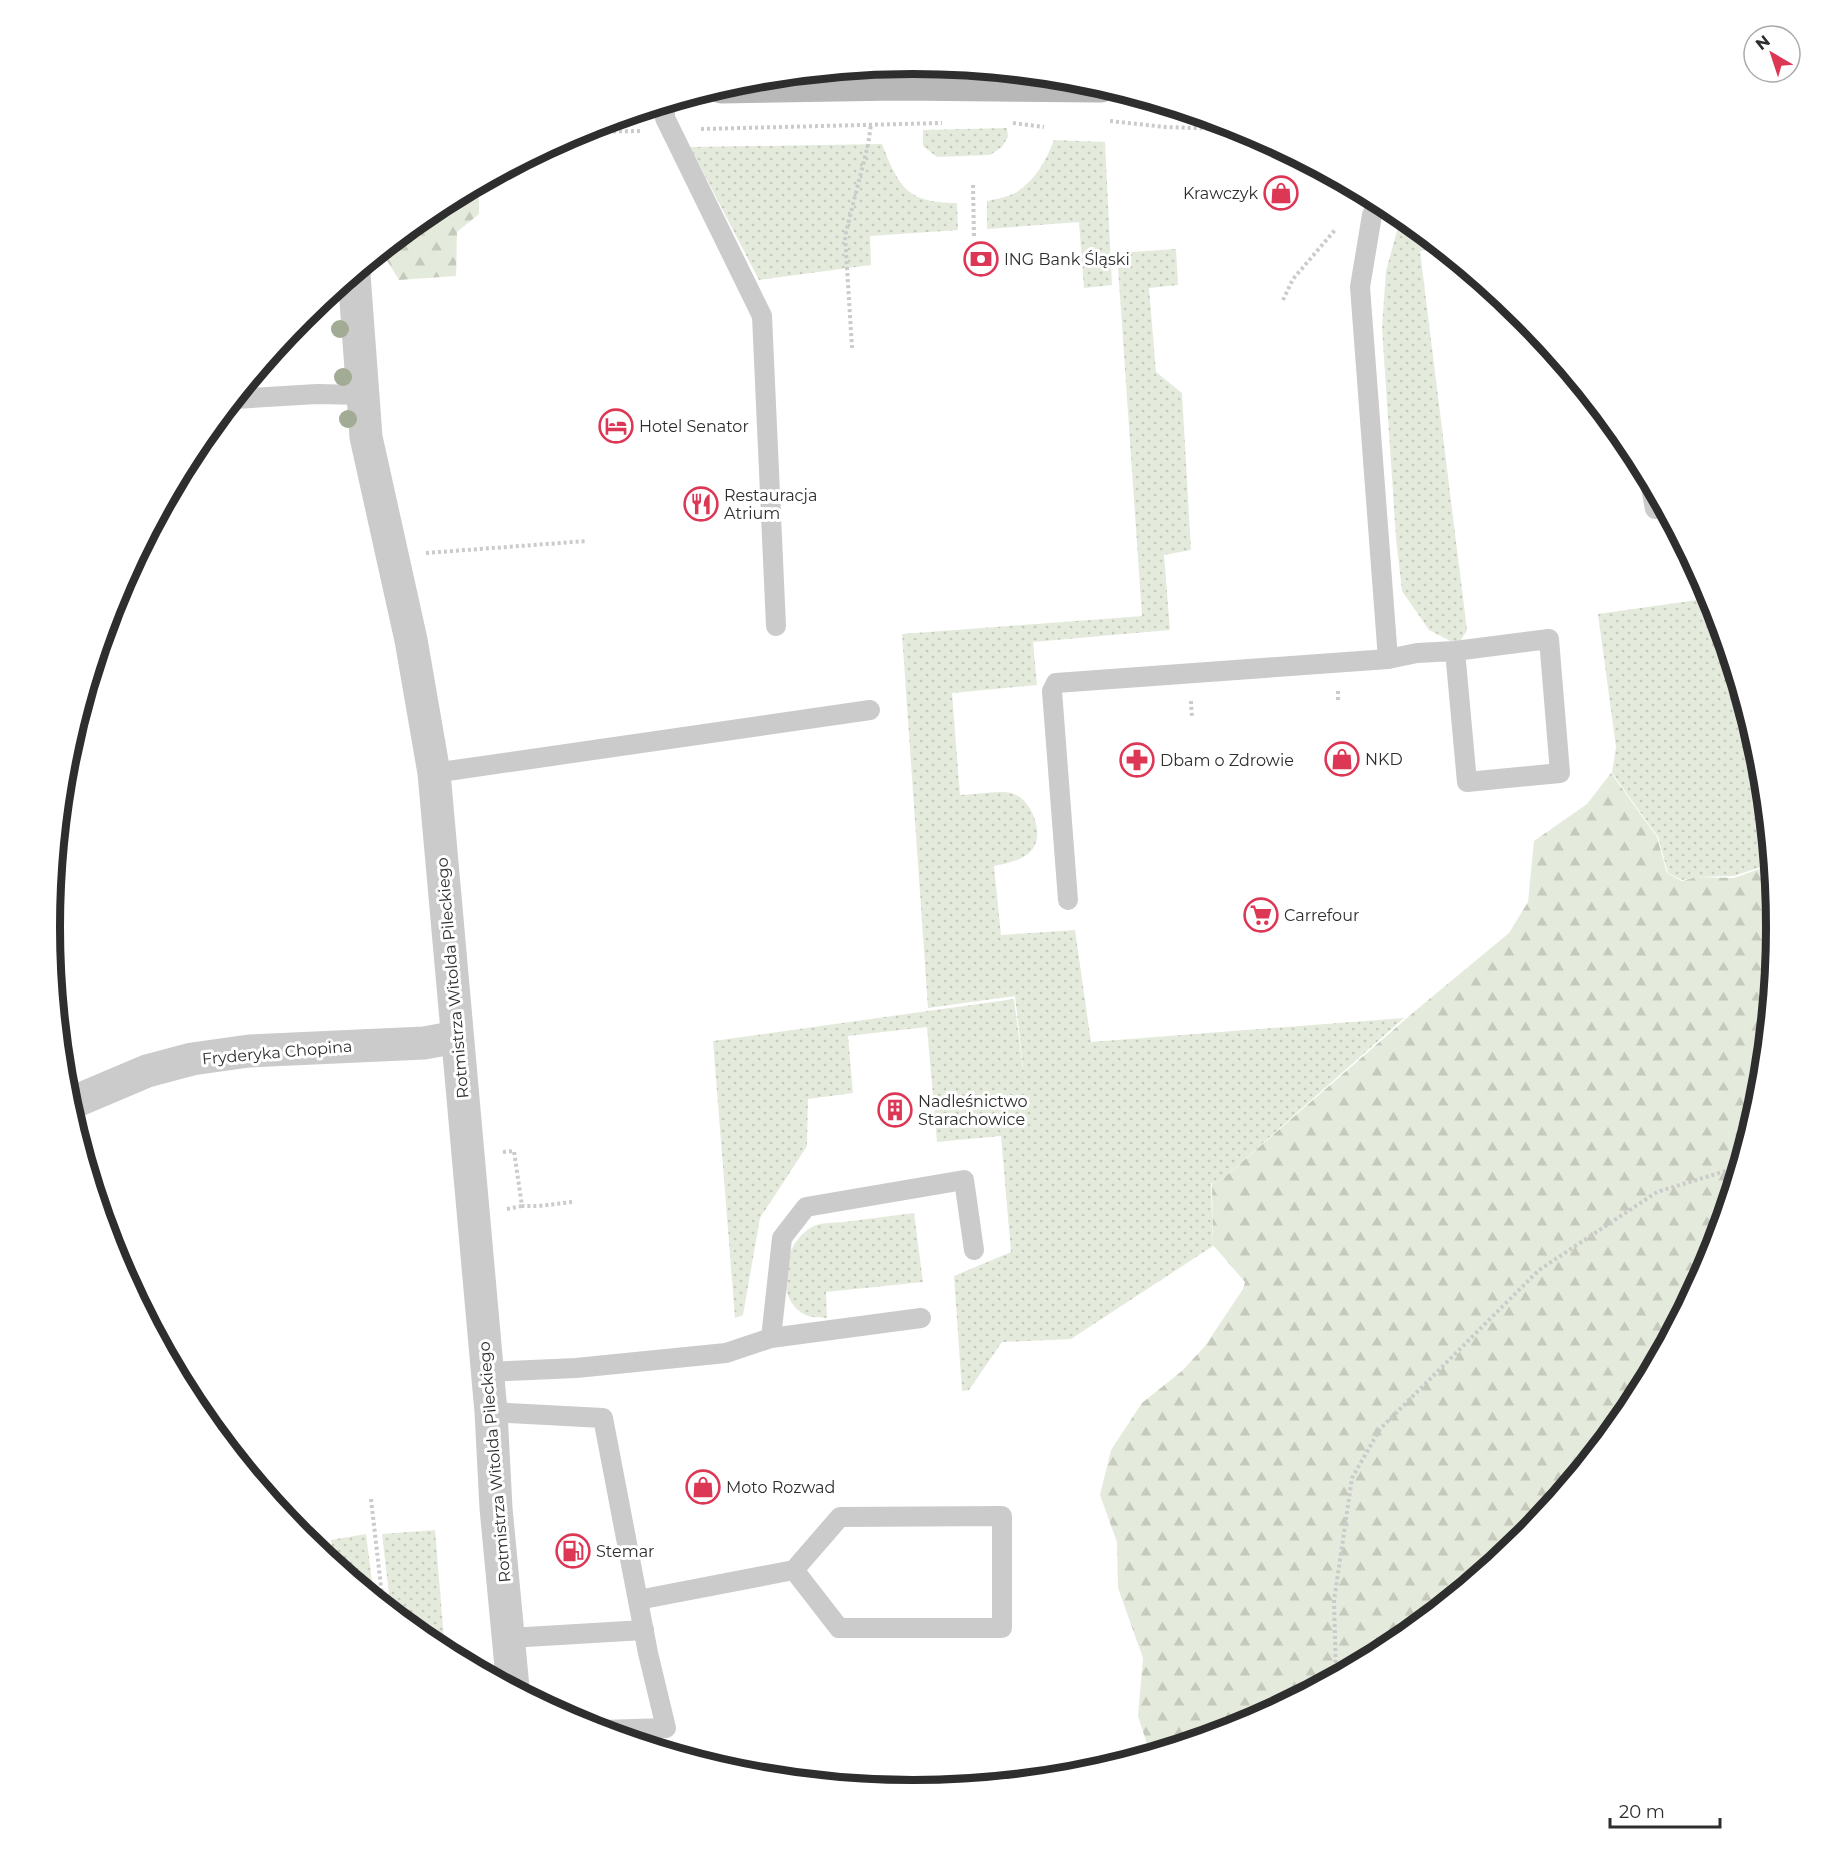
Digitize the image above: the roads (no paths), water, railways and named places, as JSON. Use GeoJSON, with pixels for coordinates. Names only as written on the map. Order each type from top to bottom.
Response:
{"type":"FeatureCollection","features":[{"type":"Feature","properties":{"kind":"street"},"geometry":{"type":"LineString","coordinates":[[770,86],[899,84],[1052,86]]}},
{"type":"Feature","properties":{"kind":"street","name":"Rotmistrza Witolda Pileckiego"},"geometry":{"type":"LineString","coordinates":[[355,283],[366,437],[411,640],[434,773],[512,1680]]}},
{"type":"Feature","properties":{"kind":"street","name":"Fryderyka Chopina"},"geometry":{"type":"LineString","coordinates":[[78,1100],[147,1071],[192,1059],[249,1051],[424,1043],[457,1037]]}},
{"type":"Feature","properties":{"kind":"lane"},"geometry":{"type":"LineString","coordinates":[[665,111],[665,118],[762,315],[776,626]]}},
{"type":"Feature","properties":{"kind":"lane"},"geometry":{"type":"LineString","coordinates":[[1372,209],[1360,287],[1388,659]]}},
{"type":"Feature","properties":{"kind":"lane"},"geometry":{"type":"LineString","coordinates":[[244,398],[317,394],[363,395]]}},
{"type":"Feature","properties":{"kind":"lane"},"geometry":{"type":"LineString","coordinates":[[1654,504],[1655,509]]}},
{"type":"Feature","properties":{"kind":"lane"},"geometry":{"type":"LineString","coordinates":[[1068,900],[1052,691],[1056,683],[1388,659],[1417,653],[1455,651],[1549,639],[1560,773],[1467,782],[1455,651]]}},
{"type":"Feature","properties":{"kind":"lane"},"geometry":{"type":"LineString","coordinates":[[434,773],[870,710]]}},
{"type":"Feature","properties":{"kind":"lane"},"geometry":{"type":"LineString","coordinates":[[771,1338],[782,1238],[806,1207],[964,1180],[974,1250]]}},
{"type":"Feature","properties":{"kind":"lane"},"geometry":{"type":"LineString","coordinates":[[487,1372],[586,1367],[726,1353],[771,1338],[921,1318]]}},
{"type":"Feature","properties":{"kind":"lane"},"geometry":{"type":"LineString","coordinates":[[491,1412],[603,1418],[644,1630],[666,1728],[626,1730]]}},
{"type":"Feature","properties":{"kind":"lane"},"geometry":{"type":"LineString","coordinates":[[638,1600],[794,1570],[840,1517],[1002,1516],[1002,1628],[838,1628],[794,1570]]}},
{"type":"Feature","properties":{"kind":"lane"},"geometry":{"type":"LineString","coordinates":[[509,1638],[644,1630]]}},
{"type":"Feature","properties":{"kind":"place","name":"Krawczyk"},"geometry":{"type":"Point","coordinates":[1281,193]}},
{"type":"Feature","properties":{"kind":"place","name":"ING Bank Śląski"},"geometry":{"type":"Point","coordinates":[981,259]}},
{"type":"Feature","properties":{"kind":"place","name":"Hotel Senator"},"geometry":{"type":"Point","coordinates":[616,426]}},
{"type":"Feature","properties":{"kind":"place","name":"Restauracja Atrium"},"geometry":{"type":"Point","coordinates":[701,504]}},
{"type":"Feature","properties":{"kind":"place","name":"NKD"},"geometry":{"type":"Point","coordinates":[1342,759]}},
{"type":"Feature","properties":{"kind":"place","name":"Dbam o Zdrowie"},"geometry":{"type":"Point","coordinates":[1137,760]}},
{"type":"Feature","properties":{"kind":"place","name":"Carrefour"},"geometry":{"type":"Point","coordinates":[1261,915]}},
{"type":"Feature","properties":{"kind":"place","name":"Nadleśnictwo Starachowice"},"geometry":{"type":"Point","coordinates":[895,1110]}},
{"type":"Feature","properties":{"kind":"place","name":"Moto Rozwad"},"geometry":{"type":"Point","coordinates":[703,1487]}},
{"type":"Feature","properties":{"kind":"place","name":"Stemar"},"geometry":{"type":"Point","coordinates":[573,1551]}}]}
